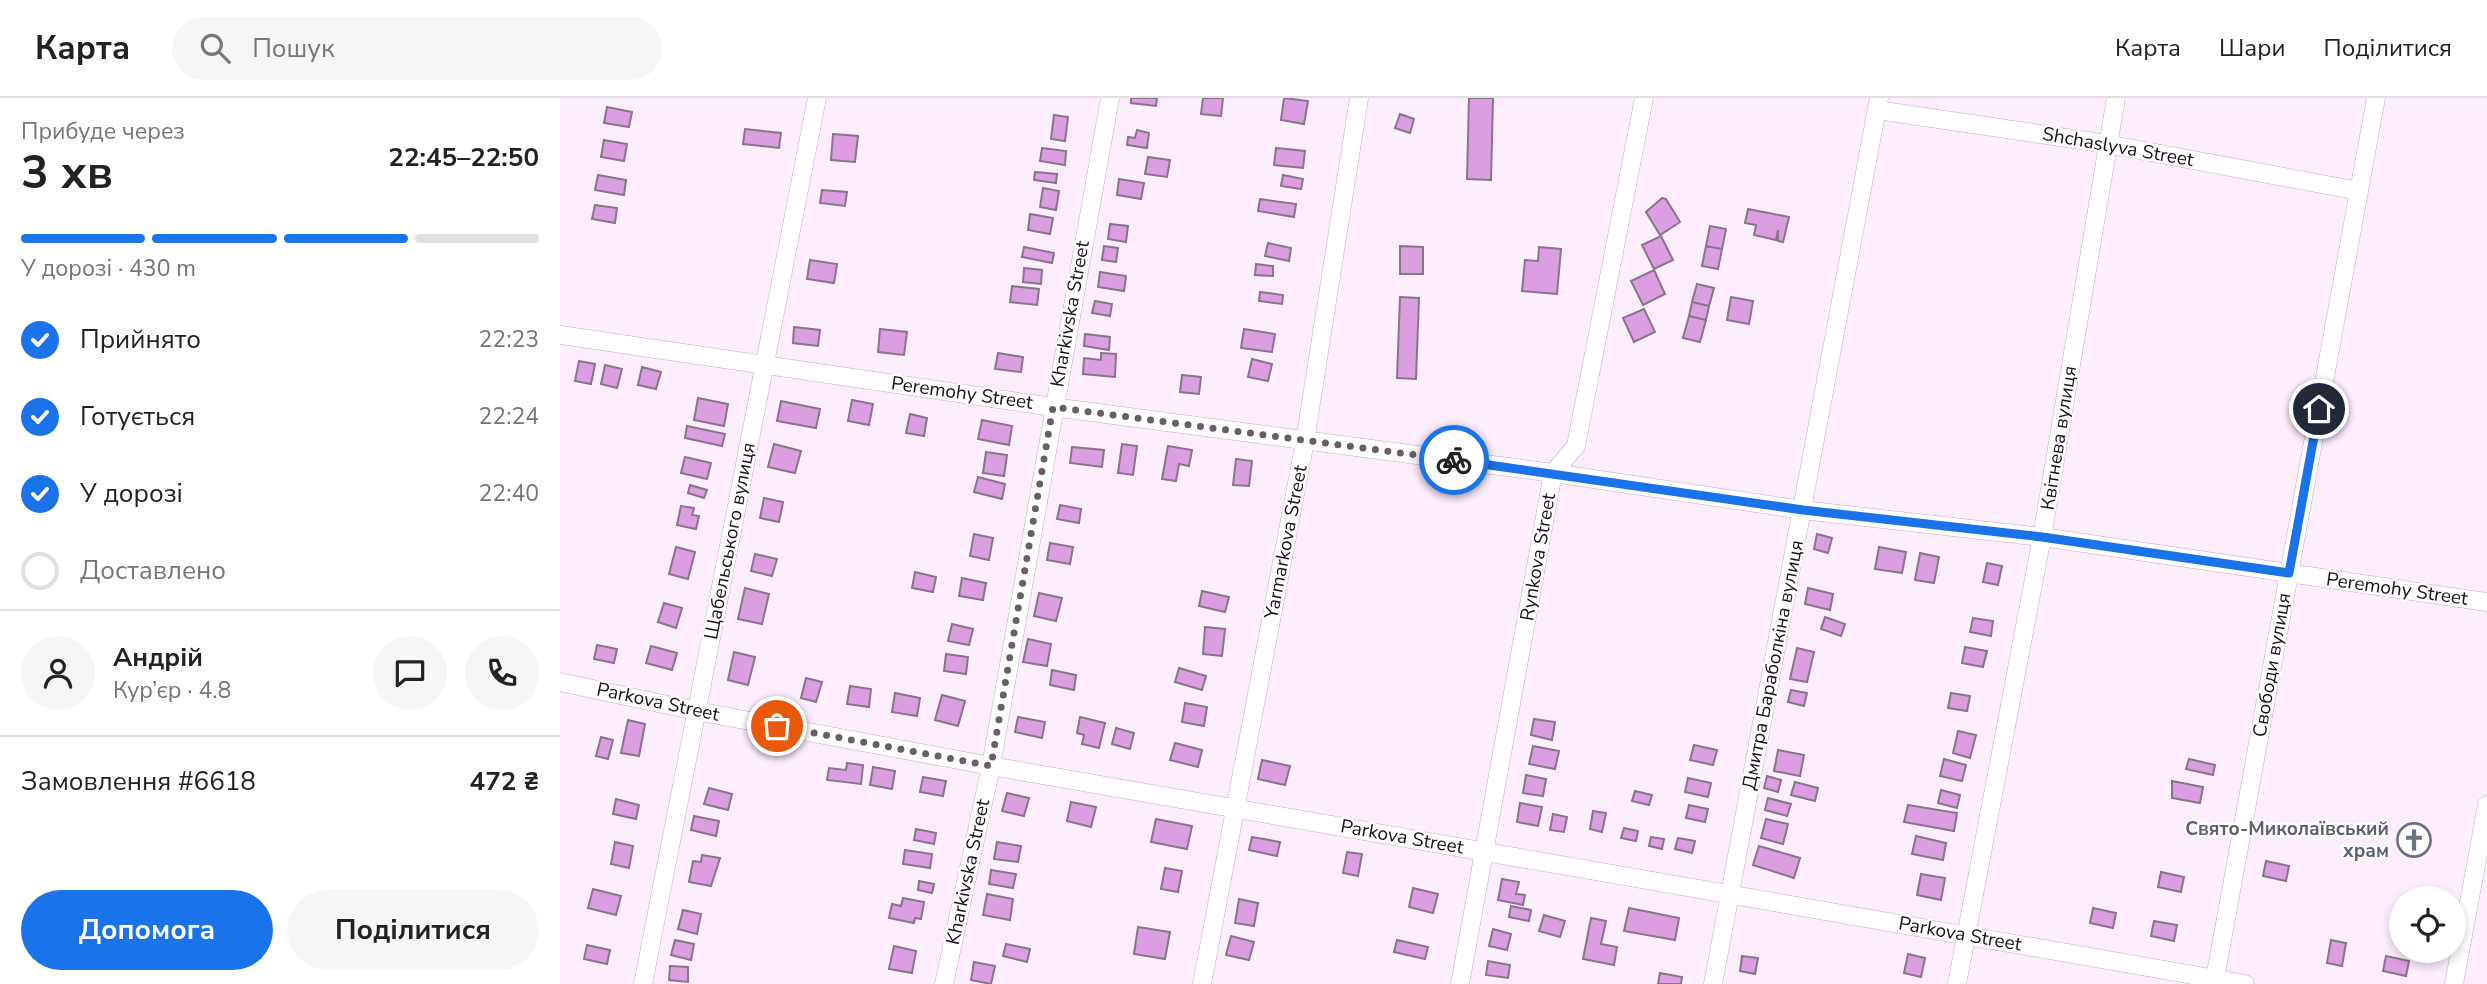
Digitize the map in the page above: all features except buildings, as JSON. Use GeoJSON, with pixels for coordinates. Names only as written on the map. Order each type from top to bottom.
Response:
{"type":"FeatureCollection","features":[{"type":"Feature","properties":{"kind":"street","name":"Щабельського вулиця"},"geometry":{"type":"LineString","coordinates":[[643,984],[817,98]]}},
{"type":"Feature","properties":{"kind":"street","name":"Kharkivska Street"},"geometry":{"type":"LineString","coordinates":[[944,984],[991,766],[1110,98]]}},
{"type":"Feature","properties":{"kind":"street","name":"Yarmarkova Street"},"geometry":{"type":"LineString","coordinates":[[1202,984],[1305,440],[1359,98]]}},
{"type":"Feature","properties":{"kind":"street","name":"Rynkova Street"},"geometry":{"type":"LineString","coordinates":[[1460,984],[1553,473],[1577,446],[1644,98]]}},
{"type":"Feature","properties":{"kind":"street","name":"Квітнева вулиця"},"geometry":{"type":"LineString","coordinates":[[1957,984],[2042,537],[2116,98]]}},
{"type":"Feature","properties":{"kind":"street","name":"Свободи вулиця"},"geometry":{"type":"LineString","coordinates":[[2214,981],[2376,98]]}},
{"type":"Feature","properties":{"kind":"street","name":"Shchaslyva Street"},"geometry":{"type":"LineString","coordinates":[[1878,104],[2359,191]]}},
{"type":"Feature","properties":{"kind":"street","name":"Дмитра Бараболкіна вулиця"},"geometry":{"type":"LineString","coordinates":[[1713,984],[1878,104]]}},
{"type":"Feature","properties":{"kind":"street","name":"Peremohy Street"},"geometry":{"type":"LineString","coordinates":[[560,335],[1053,407],[1553,473],[1803,510],[2042,537],[2487,601]]}},
{"type":"Feature","properties":{"kind":"street","name":"Parkova Street"},"geometry":{"type":"LineString","coordinates":[[560,682],[696,711],[991,766],[1965,935],[2214,981],[2245,984]]}},
{"type":"Feature","properties":{"kind":"street"},"geometry":{"type":"LineString","coordinates":[[2454,984],[2487,805]]}},
{"type":"Feature","properties":{"kind":"way so far"},"geometry":{"type":"LineString","coordinates":[[777,726],[991,766],[1053,407],[1454,460]]}},
{"type":"Feature","properties":{"kind":"place","name":"Свято-Миколаївський храм"},"geometry":{"type":"Point","coordinates":[2414,840]}},
{"type":"Feature","properties":{"kind":"route"},"geometry":{"type":"LineString","coordinates":[[1454,460],[1803,510],[2042,537],[2289,573],[2319,409]]}}]}
